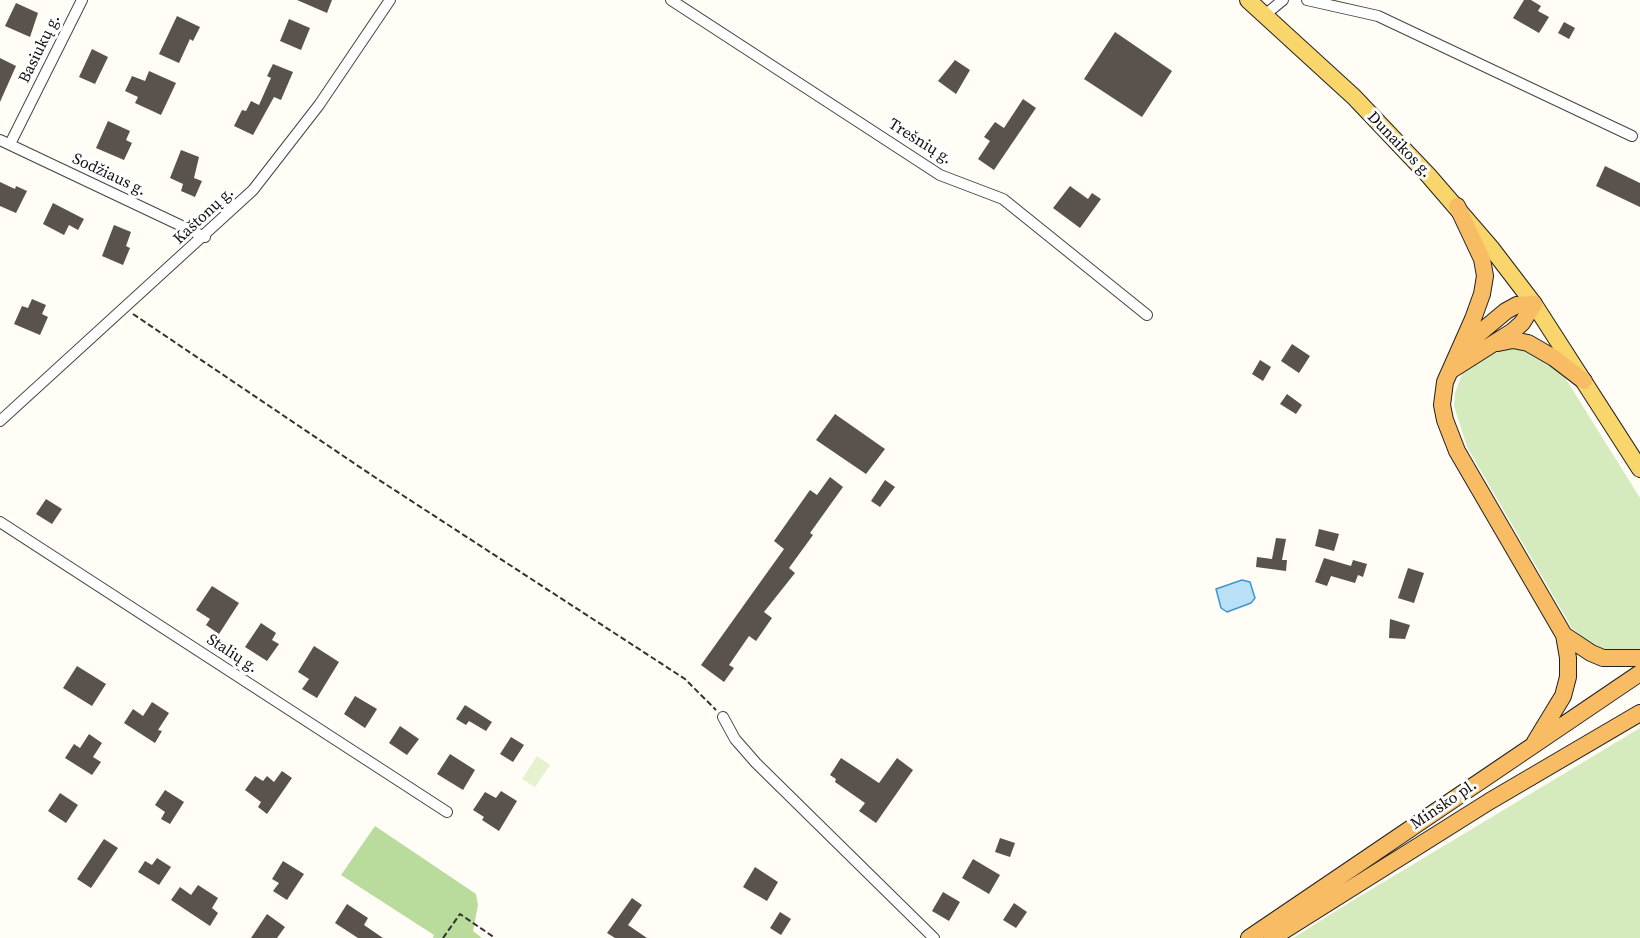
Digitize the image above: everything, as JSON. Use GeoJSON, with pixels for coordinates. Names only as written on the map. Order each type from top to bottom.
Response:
{"type":"FeatureCollection","features":[{"type":"Feature","properties":{"kind":"highway"},"geometry":{"type":"LineString","coordinates":[[1457,206],[1482,259],[1485,276],[1482,294],[1473,319],[1449,372],[1442,405],[1449,434],[1564,635],[1568,677],[1563,696],[1555,714],[1535,742]]}},
{"type":"Feature","properties":{"kind":"highway"},"geometry":{"type":"LineString","coordinates":[[1449,372],[1522,323],[1534,304],[1524,303],[1506,311],[1457,353]]}},
{"type":"Feature","properties":{"kind":"highway"},"geometry":{"type":"LineString","coordinates":[[1494,343],[1513,340],[1528,343],[1554,358],[1584,381]]}},
{"type":"Feature","properties":{"kind":"highway"},"geometry":{"type":"LineString","coordinates":[[1564,635],[1603,658],[1640,658]]}},
{"type":"Feature","properties":{"kind":"highway","name":"Minsko pl."},"geometry":{"type":"LineString","coordinates":[[1249,938],[1640,673]]}},
{"type":"Feature","properties":{"kind":"highway","name":"Minsko pl."},"geometry":{"type":"LineString","coordinates":[[1272,938],[1490,801],[1640,713]]}},
{"type":"Feature","properties":{"kind":"main road","name":"Dunaikos g."},"geometry":{"type":"LineString","coordinates":[[1248,0],[1266,14],[1354,98],[1457,206],[1534,304],[1584,381]]}},
{"type":"Feature","properties":{"kind":"main road"},"geometry":{"type":"LineString","coordinates":[[1584,381],[1640,469]]}},
{"type":"Feature","properties":{"kind":"street","name":"Basiukų g."},"geometry":{"type":"LineString","coordinates":[[5,142],[82,0]]}},
{"type":"Feature","properties":{"kind":"street","name":"Kaštonų g."},"geometry":{"type":"LineString","coordinates":[[0,421],[205,237],[253,190],[280,157],[390,0]]}},
{"type":"Feature","properties":{"kind":"street","name":"Trešnių g."},"geometry":{"type":"LineString","coordinates":[[671,0],[940,175],[1003,199],[1147,315]]}},
{"type":"Feature","properties":{"kind":"street"},"geometry":{"type":"LineString","coordinates":[[1266,14],[1283,0]]}},
{"type":"Feature","properties":{"kind":"street"},"geometry":{"type":"LineString","coordinates":[[1307,0],[1378,16],[1632,136]]}},
{"type":"Feature","properties":{"kind":"street","name":"Sodžiaus g."},"geometry":{"type":"LineString","coordinates":[[5,142],[205,237]]}},
{"type":"Feature","properties":{"kind":"street","name":"Stalių g."},"geometry":{"type":"LineString","coordinates":[[0,522],[447,812]]}},
{"type":"Feature","properties":{"kind":"street"},"geometry":{"type":"LineString","coordinates":[[723,717],[735,739],[756,763],[934,938]]}},
{"type":"Feature","properties":{"kind":"path"},"geometry":{"type":"LineString","coordinates":[[126,309],[373,476],[685,679],[723,717]]}},
{"type":"Feature","properties":{"kind":"path"},"geometry":{"type":"LineString","coordinates":[[443,938],[460,914],[495,938]]}},
{"type":"Feature","properties":{"kind":"green space"},"geometry":{"type":"Polygon","coordinates":[[[1522,346],[1551,363],[1564,376],[1640,498],[1640,650],[1632,653],[1599,650],[1572,628],[1467,447],[1454,406],[1455,393],[1464,369],[1498,349],[1522,346]]]}},
{"type":"Feature","properties":{"kind":"green space"},"geometry":{"type":"Polygon","coordinates":[[[1640,728],[1640,938],[1293,938],[1352,901],[1640,728]]]}},
{"type":"Feature","properties":{"kind":"green space"},"geometry":{"type":"Polygon","coordinates":[[[537,756],[550,765],[535,787],[522,779],[537,756]]]}},
{"type":"Feature","properties":{"kind":"green space"},"geometry":{"type":"Polygon","coordinates":[[[375,826],[476,894],[478,905],[473,931],[482,938],[433,938],[434,935],[341,875],[375,826]]]}},
{"type":"Feature","properties":{"kind":"water"},"geometry":{"type":"Polygon","coordinates":[[[1242,580],[1250,582],[1255,598],[1251,603],[1227,612],[1221,608],[1216,589],[1242,580]]]}},
{"type":"Feature","properties":{"kind":"building"},"geometry":{"type":"Polygon","coordinates":[[[297,0],[332,0],[327,13],[297,0]]]}},
{"type":"Feature","properties":{"kind":"building"},"geometry":{"type":"Polygon","coordinates":[[[1524,0],[1531,0],[1541,6],[1538,11],[1549,17],[1539,33],[1513,18],[1524,0]]]}},
{"type":"Feature","properties":{"kind":"building"},"geometry":{"type":"Polygon","coordinates":[[[16,3],[38,13],[30,37],[5,26],[16,3]]]}},
{"type":"Feature","properties":{"kind":"building"},"geometry":{"type":"Polygon","coordinates":[[[177,16],[200,27],[193,41],[190,39],[179,63],[159,54],[177,16]]]}},
{"type":"Feature","properties":{"kind":"building"},"geometry":{"type":"Polygon","coordinates":[[[289,19],[310,28],[301,50],[280,41],[289,19]]]}},
{"type":"Feature","properties":{"kind":"building"},"geometry":{"type":"Polygon","coordinates":[[[1564,22],[1575,28],[1569,39],[1558,33],[1564,22]]]}},
{"type":"Feature","properties":{"kind":"building"},"geometry":{"type":"Polygon","coordinates":[[[1115,32],[1172,71],[1142,117],[1084,79],[1115,32]]]}},
{"type":"Feature","properties":{"kind":"building"},"geometry":{"type":"Polygon","coordinates":[[[92,49],[108,57],[95,84],[79,77],[92,49]]]}},
{"type":"Feature","properties":{"kind":"building"},"geometry":{"type":"Polygon","coordinates":[[[0,58],[16,66],[0,102],[0,58]]]}},
{"type":"Feature","properties":{"kind":"building"},"geometry":{"type":"Polygon","coordinates":[[[955,60],[970,70],[956,94],[938,81],[955,60]]]}},
{"type":"Feature","properties":{"kind":"building"},"geometry":{"type":"Polygon","coordinates":[[[273,64],[293,72],[281,100],[274,97],[253,135],[234,126],[242,110],[246,111],[251,101],[259,105],[271,78],[267,76],[273,64]]]}},
{"type":"Feature","properties":{"kind":"building"},"geometry":{"type":"Polygon","coordinates":[[[149,71],[176,83],[161,115],[135,103],[138,97],[125,91],[132,76],[145,81],[149,71]]]}},
{"type":"Feature","properties":{"kind":"building"},"geometry":{"type":"Polygon","coordinates":[[[1023,99],[1036,108],[994,170],[978,159],[990,141],[984,137],[995,122],[1004,128],[1023,99]]]}},
{"type":"Feature","properties":{"kind":"building"},"geometry":{"type":"Polygon","coordinates":[[[108,121],[130,131],[126,140],[132,143],[124,160],[96,148],[108,121]]]}},
{"type":"Feature","properties":{"kind":"building"},"geometry":{"type":"Polygon","coordinates":[[[181,150],[199,157],[194,178],[202,181],[195,197],[181,191],[183,184],[170,178],[181,150]]]}},
{"type":"Feature","properties":{"kind":"building"},"geometry":{"type":"Polygon","coordinates":[[[1605,166],[1640,183],[1640,207],[1596,186],[1605,166]]]}},
{"type":"Feature","properties":{"kind":"building"},"geometry":{"type":"Polygon","coordinates":[[[0,182],[15,189],[16,186],[27,191],[16,213],[0,206],[0,182]]]}},
{"type":"Feature","properties":{"kind":"building"},"geometry":{"type":"Polygon","coordinates":[[[1070,186],[1088,199],[1092,193],[1101,199],[1080,228],[1053,208],[1070,186]]]}},
{"type":"Feature","properties":{"kind":"building"},"geometry":{"type":"Polygon","coordinates":[[[53,203],[84,219],[78,230],[69,225],[64,235],[43,224],[53,203]]]}},
{"type":"Feature","properties":{"kind":"building"},"geometry":{"type":"Polygon","coordinates":[[[114,225],[131,232],[126,246],[130,248],[123,265],[102,256],[114,225]]]}},
{"type":"Feature","properties":{"kind":"building"},"geometry":{"type":"Polygon","coordinates":[[[32,299],[46,305],[42,314],[48,317],[40,335],[14,324],[22,306],[28,308],[32,299]]]}},
{"type":"Feature","properties":{"kind":"building"},"geometry":{"type":"Polygon","coordinates":[[[1292,344],[1310,356],[1299,373],[1281,361],[1292,344]]]}},
{"type":"Feature","properties":{"kind":"building"},"geometry":{"type":"Polygon","coordinates":[[[1260,360],[1271,367],[1263,381],[1252,374],[1260,360]]]}},
{"type":"Feature","properties":{"kind":"building"},"geometry":{"type":"Polygon","coordinates":[[[1287,394],[1302,405],[1296,414],[1280,404],[1287,394]]]}},
{"type":"Feature","properties":{"kind":"building"},"geometry":{"type":"Polygon","coordinates":[[[835,414],[885,449],[866,474],[816,440],[835,414]]]}},
{"type":"Feature","properties":{"kind":"building"},"geometry":{"type":"Polygon","coordinates":[[[830,477],[843,487],[810,533],[813,535],[789,568],[795,573],[764,612],[772,618],[756,641],[749,636],[729,665],[734,668],[724,682],[701,665],[784,549],[774,541],[810,490],[817,495],[830,477]]]}},
{"type":"Feature","properties":{"kind":"building"},"geometry":{"type":"Polygon","coordinates":[[[885,480],[895,487],[880,507],[871,501],[885,480]]]}},
{"type":"Feature","properties":{"kind":"building"},"geometry":{"type":"Polygon","coordinates":[[[46,499],[62,509],[52,524],[36,514],[46,499]]]}},
{"type":"Feature","properties":{"kind":"building"},"geometry":{"type":"Polygon","coordinates":[[[1319,529],[1339,534],[1334,551],[1315,546],[1319,529]]]}},
{"type":"Feature","properties":{"kind":"building"},"geometry":{"type":"Polygon","coordinates":[[[1276,538],[1286,539],[1282,560],[1287,560],[1286,571],[1256,567],[1257,557],[1272,559],[1276,538]]]}},
{"type":"Feature","properties":{"kind":"building"},"geometry":{"type":"Polygon","coordinates":[[[1324,558],[1351,566],[1353,560],[1367,564],[1363,577],[1358,575],[1355,583],[1331,576],[1327,586],[1315,582],[1324,558]]]}},
{"type":"Feature","properties":{"kind":"building"},"geometry":{"type":"Polygon","coordinates":[[[1408,568],[1424,573],[1414,603],[1398,598],[1408,568]]]}},
{"type":"Feature","properties":{"kind":"building"},"geometry":{"type":"Polygon","coordinates":[[[212,586],[239,603],[219,634],[206,625],[210,619],[196,610],[212,586]]]}},
{"type":"Feature","properties":{"kind":"building"},"geometry":{"type":"Polygon","coordinates":[[[1390,619],[1410,625],[1405,639],[1389,638],[1390,619]]]}},
{"type":"Feature","properties":{"kind":"building"},"geometry":{"type":"Polygon","coordinates":[[[261,623],[276,633],[272,640],[279,644],[267,661],[245,647],[261,623]]]}},
{"type":"Feature","properties":{"kind":"building"},"geometry":{"type":"Polygon","coordinates":[[[314,646],[339,662],[317,698],[302,689],[309,679],[298,672],[314,646]]]}},
{"type":"Feature","properties":{"kind":"building"},"geometry":{"type":"Polygon","coordinates":[[[77,666],[106,684],[92,706],[63,688],[77,666]]]}},
{"type":"Feature","properties":{"kind":"building"},"geometry":{"type":"Polygon","coordinates":[[[355,696],[377,709],[365,728],[344,714],[355,696]]]}},
{"type":"Feature","properties":{"kind":"building"},"geometry":{"type":"Polygon","coordinates":[[[152,702],[169,713],[158,730],[162,731],[155,743],[124,723],[133,709],[143,716],[152,702]]]}},
{"type":"Feature","properties":{"kind":"building"},"geometry":{"type":"Polygon","coordinates":[[[465,705],[492,722],[486,731],[469,721],[466,725],[456,719],[465,705]]]}},
{"type":"Feature","properties":{"kind":"building"},"geometry":{"type":"Polygon","coordinates":[[[400,726],[419,739],[407,755],[389,743],[400,726]]]}},
{"type":"Feature","properties":{"kind":"building"},"geometry":{"type":"Polygon","coordinates":[[[89,734],[102,743],[93,757],[101,762],[92,775],[65,758],[74,744],[80,748],[89,734]]]}},
{"type":"Feature","properties":{"kind":"building"},"geometry":{"type":"Polygon","coordinates":[[[511,737],[524,745],[513,762],[500,754],[511,737]]]}},
{"type":"Feature","properties":{"kind":"building"},"geometry":{"type":"Polygon","coordinates":[[[450,754],[475,770],[463,790],[437,774],[450,754]]]}},
{"type":"Feature","properties":{"kind":"building"},"geometry":{"type":"Polygon","coordinates":[[[841,758],[879,783],[897,758],[913,770],[876,823],[859,811],[865,803],[835,782],[836,779],[830,775],[841,758]]]}},
{"type":"Feature","properties":{"kind":"building"},"geometry":{"type":"Polygon","coordinates":[[[282,771],[292,778],[267,814],[258,807],[261,802],[245,790],[255,776],[263,781],[267,776],[274,782],[282,771]]]}},
{"type":"Feature","properties":{"kind":"building"},"geometry":{"type":"Polygon","coordinates":[[[165,790],[184,802],[170,824],[161,819],[165,812],[155,805],[165,790]]]}},
{"type":"Feature","properties":{"kind":"building"},"geometry":{"type":"Polygon","coordinates":[[[501,791],[517,801],[499,831],[482,820],[484,817],[473,810],[485,792],[496,798],[501,791]]]}},
{"type":"Feature","properties":{"kind":"building"},"geometry":{"type":"Polygon","coordinates":[[[60,793],[78,805],[66,823],[48,811],[60,793]]]}},
{"type":"Feature","properties":{"kind":"building"},"geometry":{"type":"Polygon","coordinates":[[[1000,838],[1015,843],[1010,857],[995,852],[1000,838]]]}},
{"type":"Feature","properties":{"kind":"building"},"geometry":{"type":"Polygon","coordinates":[[[104,839],[118,848],[91,888],[77,879],[104,839]]]}},
{"type":"Feature","properties":{"kind":"building"},"geometry":{"type":"Polygon","coordinates":[[[157,858],[171,867],[159,885],[138,872],[145,861],[152,865],[157,858]]]}},
{"type":"Feature","properties":{"kind":"building"},"geometry":{"type":"Polygon","coordinates":[[[973,859],[1000,875],[989,894],[962,878],[973,859]]]}},
{"type":"Feature","properties":{"kind":"building"},"geometry":{"type":"Polygon","coordinates":[[[283,861],[304,874],[287,900],[273,891],[279,883],[272,879],[283,861]]]}},
{"type":"Feature","properties":{"kind":"building"},"geometry":{"type":"Polygon","coordinates":[[[755,867],[778,882],[767,901],[743,887],[755,867]]]}},
{"type":"Feature","properties":{"kind":"building"},"geometry":{"type":"Polygon","coordinates":[[[198,885],[218,898],[212,908],[218,913],[210,926],[171,900],[180,887],[191,895],[198,885]]]}},
{"type":"Feature","properties":{"kind":"building"},"geometry":{"type":"Polygon","coordinates":[[[943,892],[960,902],[949,921],[932,911],[943,892]]]}},
{"type":"Feature","properties":{"kind":"building"},"geometry":{"type":"Polygon","coordinates":[[[632,898],[642,905],[628,925],[647,938],[615,938],[607,933],[632,898]]]}},
{"type":"Feature","properties":{"kind":"building"},"geometry":{"type":"Polygon","coordinates":[[[1014,903],[1027,912],[1016,928],[1003,920],[1014,903]]]}},
{"type":"Feature","properties":{"kind":"building"},"geometry":{"type":"Polygon","coordinates":[[[347,904],[368,918],[364,925],[383,938],[358,938],[335,923],[347,904]]]}},
{"type":"Feature","properties":{"kind":"building"},"geometry":{"type":"Polygon","coordinates":[[[780,912],[791,919],[781,935],[770,928],[780,912]]]}},
{"type":"Feature","properties":{"kind":"building"},"geometry":{"type":"Polygon","coordinates":[[[267,914],[285,927],[277,938],[251,938],[267,914]]]}}]}
